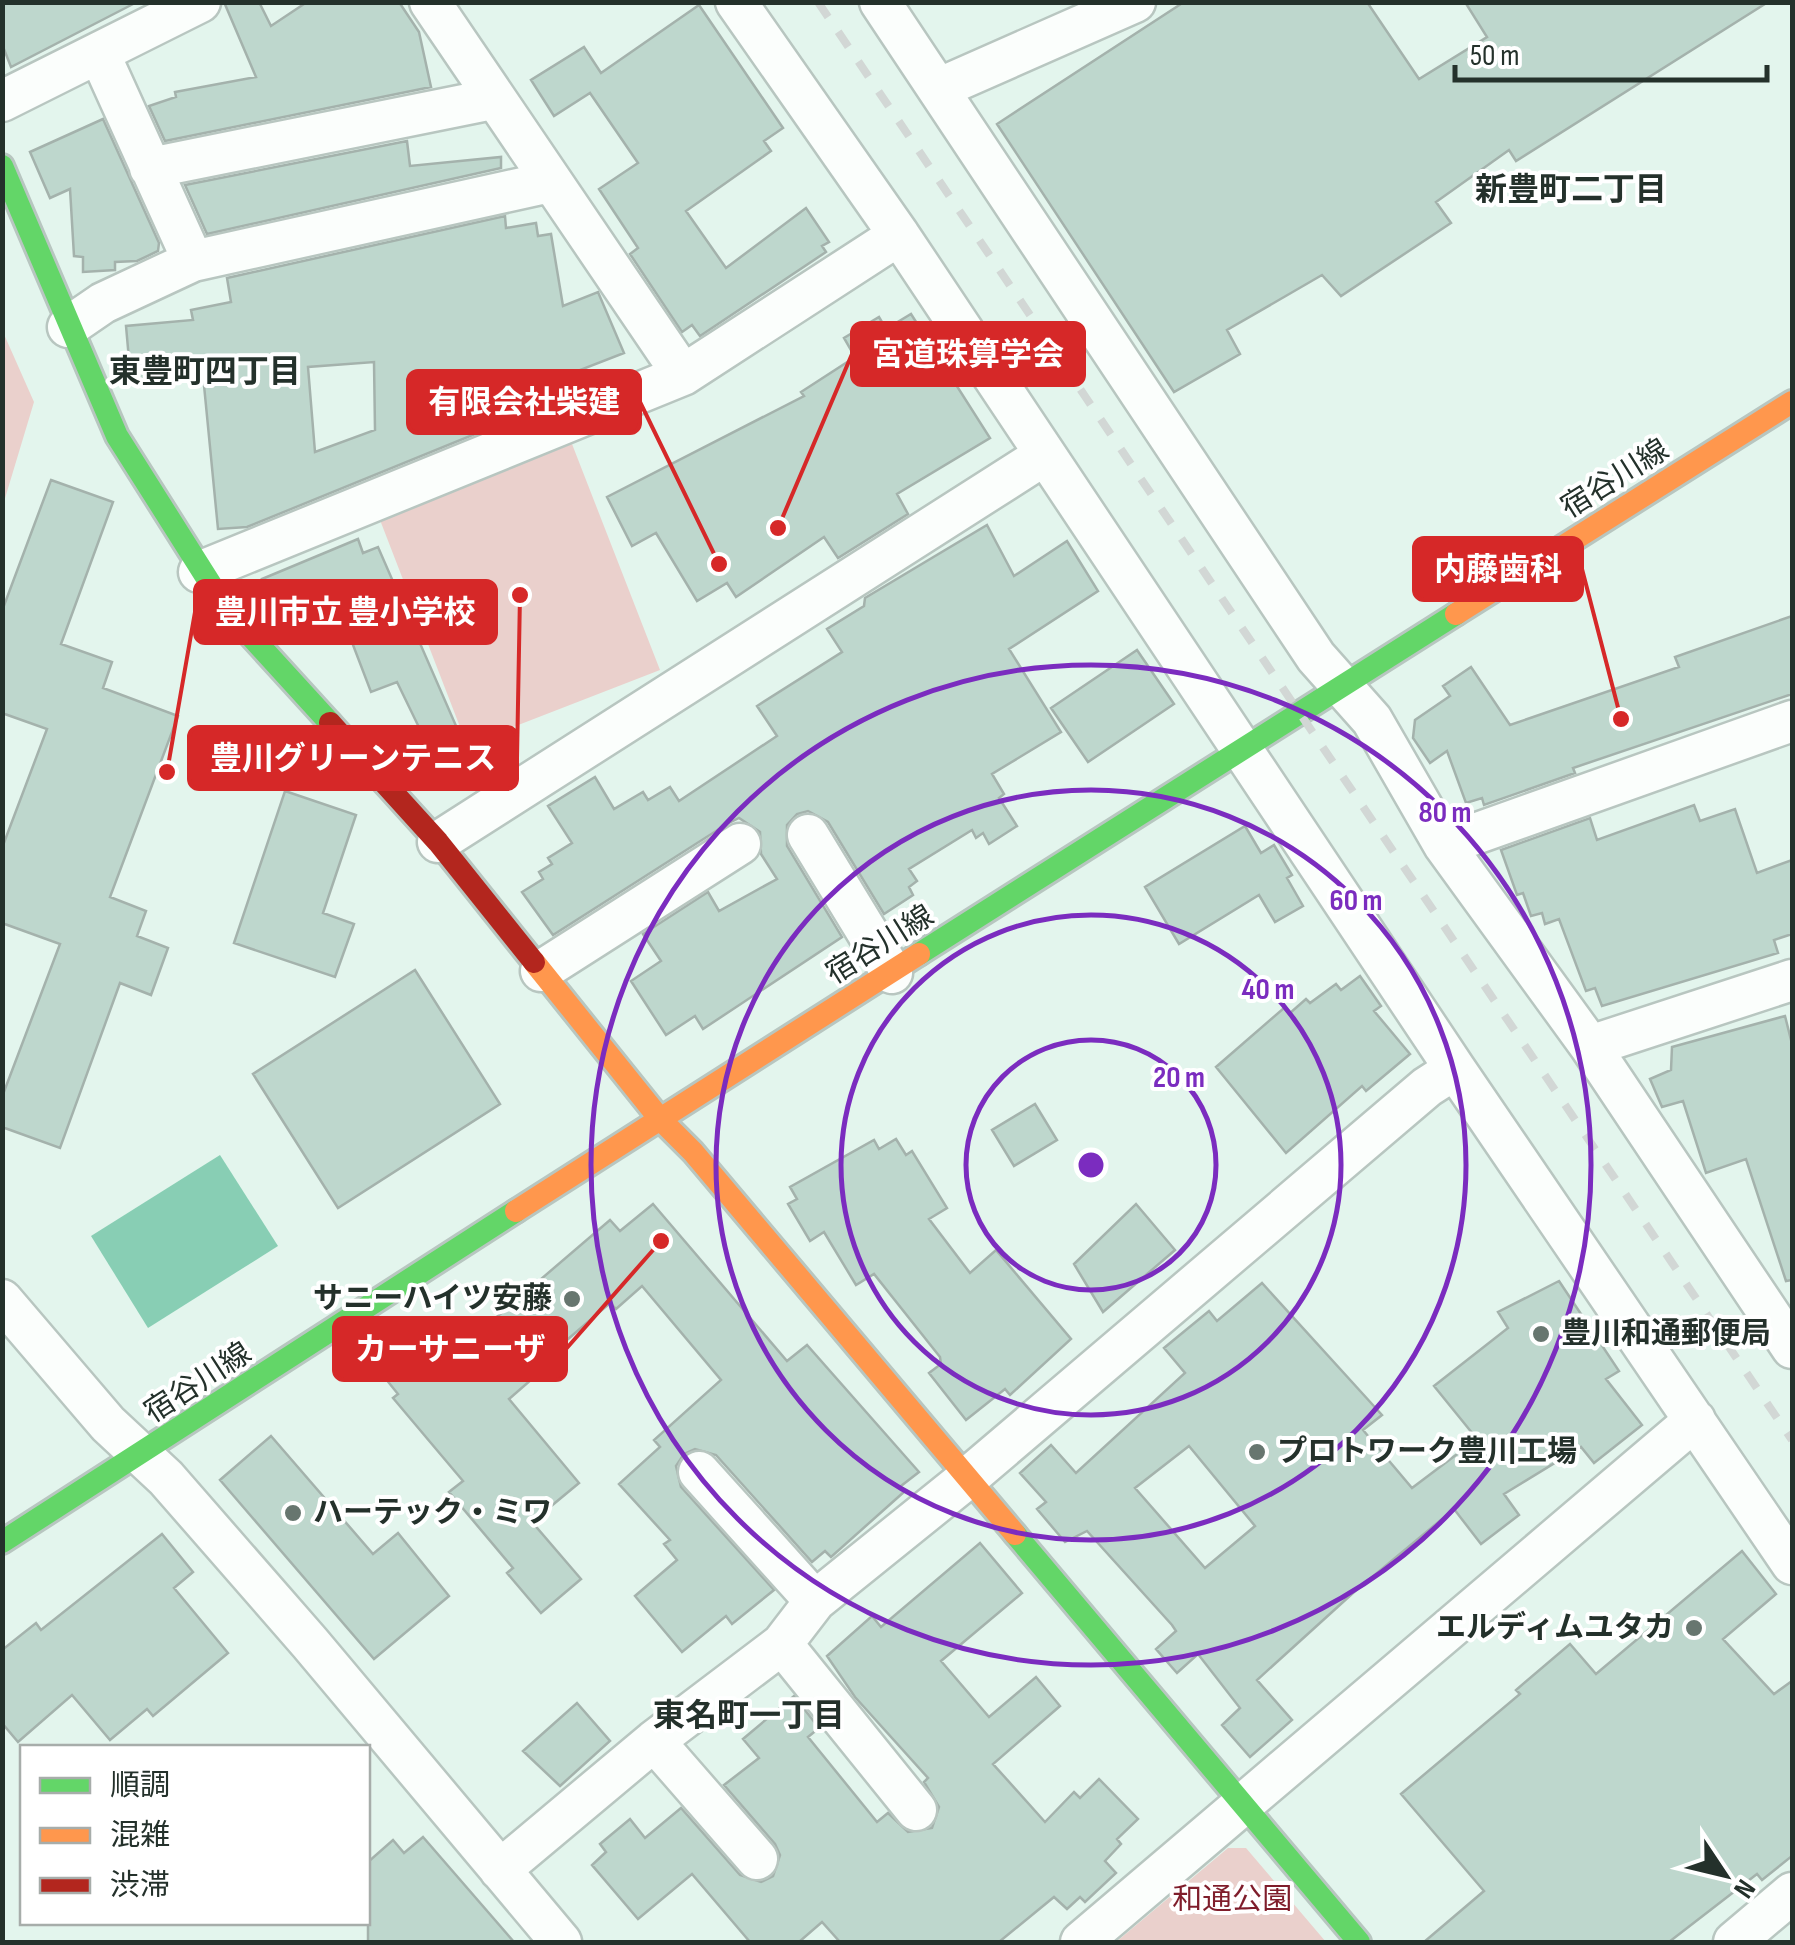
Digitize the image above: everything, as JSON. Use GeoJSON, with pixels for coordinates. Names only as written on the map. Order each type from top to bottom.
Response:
{"type":"FeatureCollection","features":[{"type":"Feature","properties":{"kind":"street"},"geometry":{"type":"LineString","coordinates":[[2,101],[200,2]]}},
{"type":"Feature","properties":{"kind":"street"},"geometry":{"type":"LineString","coordinates":[[430,2],[683,375]]}},
{"type":"Feature","properties":{"kind":"street"},"geometry":{"type":"LineString","coordinates":[[736,2],[899,235],[1454,1069],[1792,1564]]}},
{"type":"Feature","properties":{"kind":"street"},"geometry":{"type":"LineString","coordinates":[[880,2],[1316,656],[1372,720],[1444,845],[1590,1046],[1792,1348]]}},
{"type":"Feature","properties":{"kind":"street"},"geometry":{"type":"LineString","coordinates":[[940,88],[1135,2]]}},
{"type":"Feature","properties":{"kind":"street"},"geometry":{"type":"LineString","coordinates":[[99,54],[192,261]]}},
{"type":"Feature","properties":{"kind":"street"},"geometry":{"type":"LineString","coordinates":[[150,168],[492,98]]}},
{"type":"Feature","properties":{"kind":"street"},"geometry":{"type":"LineString","coordinates":[[2,166],[116,436],[227,610],[438,842],[660,1119],[970,1476],[1359,1942]]}},
{"type":"Feature","properties":{"kind":"street"},"geometry":{"type":"LineString","coordinates":[[68,327],[103,303],[192,261],[550,182]]}},
{"type":"Feature","properties":{"kind":"street"},"geometry":{"type":"LineString","coordinates":[[200,572],[683,375],[899,235]]}},
{"type":"Feature","properties":{"kind":"street","name":"宿谷川線"},"geometry":{"type":"LineString","coordinates":[[2,1542],[660,1119],[1792,402]]}},
{"type":"Feature","properties":{"kind":"street"},"geometry":{"type":"LineString","coordinates":[[438,842],[1043,456]]}},
{"type":"Feature","properties":{"kind":"street"},"geometry":{"type":"LineString","coordinates":[[1444,845],[1792,721]]}},
{"type":"Feature","properties":{"kind":"street"},"geometry":{"type":"LineString","coordinates":[[808,835],[892,973]]}},
{"type":"Feature","properties":{"kind":"street"},"geometry":{"type":"LineString","coordinates":[[541,972],[740,844]]}},
{"type":"Feature","properties":{"kind":"street"},"geometry":{"type":"LineString","coordinates":[[1590,1046],[1792,980]]}},
{"type":"Feature","properties":{"kind":"street"},"geometry":{"type":"LineString","coordinates":[[500,1870],[654,1740],[782,1644],[814,1601],[970,1476],[1427,1087],[1454,1069]]}},
{"type":"Feature","properties":{"kind":"street"},"geometry":{"type":"LineString","coordinates":[[2,1300],[140,1456],[166,1478],[560,1942]]}},
{"type":"Feature","properties":{"kind":"street"},"geometry":{"type":"LineString","coordinates":[[1081,1942],[1695,1420]]}},
{"type":"Feature","properties":{"kind":"street"},"geometry":{"type":"LineString","coordinates":[[699,1472],[814,1601]]}},
{"type":"Feature","properties":{"kind":"street"},"geometry":{"type":"LineString","coordinates":[[782,1644],[916,1810]]}},
{"type":"Feature","properties":{"kind":"street"},"geometry":{"type":"LineString","coordinates":[[654,1740],[757,1860]]}},
{"type":"Feature","properties":{"kind":"street"},"geometry":{"type":"LineString","coordinates":[[1734,1942],[1792,1893]]}},
{"type":"Feature","properties":{"kind":"green space"},"geometry":{"type":"Polygon","coordinates":[[[2,332],[34,402],[3,505],[2,332]]]}},
{"type":"Feature","properties":{"kind":"green space"},"geometry":{"type":"Polygon","coordinates":[[[572,444],[660,670],[467,745],[380,520],[572,444]]]}},
{"type":"Feature","properties":{"kind":"green space","name":"和通公園"},"geometry":{"type":"Polygon","coordinates":[[[1228,1848],[1246,1848],[1326,1942],[1116,1942],[1228,1848]]]}},
{"type":"Feature","properties":{"kind":"shaded area"},"geometry":{"type":"Polygon","coordinates":[[[220,1155],[278,1246],[148,1328],[91,1236],[220,1155]]]}},
{"type":"Feature","properties":{"kind":"building"},"geometry":{"type":"Polygon","coordinates":[[[2,2],[137,2],[11,67],[2,44],[2,2]]]}},
{"type":"Feature","properties":{"kind":"building"},"geometry":{"type":"Polygon","coordinates":[[[224,2],[259,2],[271,26],[307,2],[399,2],[419,32],[431,87],[165,141],[149,106],[176,97],[175,92],[256,77],[224,2]]]}},
{"type":"Feature","properties":{"kind":"building"},"geometry":{"type":"Polygon","coordinates":[[[1184,2],[1367,2],[1419,79],[1487,37],[1465,2],[1768,2],[1516,161],[1509,150],[1436,202],[1451,223],[1341,296],[1322,275],[1227,330],[1240,354],[1174,392],[997,124],[1184,2]]]}},
{"type":"Feature","properties":{"kind":"building"},"geometry":{"type":"Polygon","coordinates":[[[699,5],[783,128],[764,141],[771,151],[686,211],[726,268],[806,208],[829,242],[822,246],[826,252],[700,336],[692,325],[682,332],[630,254],[638,248],[599,189],[638,163],[590,93],[554,116],[531,80],[584,47],[601,73],[699,5]]]}},
{"type":"Feature","properties":{"kind":"building"},"geometry":{"type":"Polygon","coordinates":[[[103,119],[159,243],[158,251],[137,261],[115,262],[115,270],[83,272],[83,257],[74,256],[70,189],[50,198],[30,152],[103,119]]]}},
{"type":"Feature","properties":{"kind":"building"},"geometry":{"type":"Polygon","coordinates":[[[407,141],[410,166],[501,157],[501,168],[207,234],[185,185],[407,141]]]}},
{"type":"Feature","properties":{"kind":"building"},"geometry":{"type":"Polygon","coordinates":[[[505,216],[506,228],[536,223],[538,236],[551,234],[563,306],[598,292],[624,353],[477,410],[485,430],[247,527],[218,529],[203,375],[131,382],[126,326],[193,320],[191,310],[231,302],[227,278],[505,216]],[[374,362],[308,367],[315,452],[375,430],[374,362]]]}},
{"type":"Feature","properties":{"kind":"building"},"geometry":{"type":"Polygon","coordinates":[[[911,314],[990,438],[897,494],[908,514],[838,558],[824,537],[736,597],[727,583],[697,601],[656,533],[632,546],[607,497],[804,396],[801,392],[855,357],[844,338],[879,317],[886,329],[911,314]]]}},
{"type":"Feature","properties":{"kind":"building"},"geometry":{"type":"Polygon","coordinates":[[[51,480],[113,502],[61,644],[112,662],[103,688],[178,716],[110,897],[146,911],[137,936],[168,948],[151,995],[120,983],[60,1148],[2,1127],[2,1097],[60,944],[2,923],[2,848],[47,729],[2,713],[2,611],[51,480]]]}},
{"type":"Feature","properties":{"kind":"building"},"geometry":{"type":"Polygon","coordinates":[[[987,525],[1014,576],[1067,541],[1098,591],[1009,649],[1061,732],[992,774],[1004,794],[999,798],[1017,826],[989,844],[983,833],[976,838],[972,830],[909,869],[917,881],[909,887],[913,895],[884,914],[828,822],[808,811],[797,814],[787,825],[787,846],[842,937],[703,1029],[695,1016],[666,1035],[631,981],[661,961],[643,934],[708,892],[719,911],[777,879],[761,854],[760,832],[739,818],[553,935],[522,892],[543,879],[539,872],[552,864],[548,858],[572,843],[548,806],[595,777],[614,809],[643,792],[648,800],[670,787],[679,801],[777,736],[757,706],[842,652],[827,629],[864,606],[865,598],[987,525]]]}},
{"type":"Feature","properties":{"kind":"building"},"geometry":{"type":"Polygon","coordinates":[[[358,539],[363,553],[378,547],[460,735],[429,748],[397,682],[371,692],[332,590],[277,613],[262,579],[358,539]]]}},
{"type":"Feature","properties":{"kind":"building"},"geometry":{"type":"Polygon","coordinates":[[[1792,616],[1792,694],[1573,768],[1575,773],[1484,805],[1482,798],[1466,803],[1447,751],[1430,763],[1413,738],[1415,720],[1450,696],[1443,686],[1471,667],[1510,725],[1679,667],[1675,657],[1792,616]]]}},
{"type":"Feature","properties":{"kind":"building"},"geometry":{"type":"Polygon","coordinates":[[[1137,650],[1174,704],[1088,762],[1051,708],[1137,650]]]}},
{"type":"Feature","properties":{"kind":"building"},"geometry":{"type":"Polygon","coordinates":[[[285,791],[356,815],[323,913],[354,924],[335,977],[234,943],[285,791]]]}},
{"type":"Feature","properties":{"kind":"building"},"geometry":{"type":"Polygon","coordinates":[[[1694,805],[1700,821],[1735,809],[1757,873],[1792,860],[1792,934],[1774,940],[1778,953],[1602,1006],[1595,988],[1586,991],[1559,919],[1545,924],[1542,913],[1531,916],[1523,893],[1517,895],[1501,850],[1590,818],[1597,840],[1694,805]]]}},
{"type":"Feature","properties":{"kind":"building"},"geometry":{"type":"Polygon","coordinates":[[[1245,826],[1261,853],[1274,845],[1292,875],[1287,878],[1303,906],[1275,922],[1259,895],[1179,944],[1145,887],[1245,826]]]}},
{"type":"Feature","properties":{"kind":"building"},"geometry":{"type":"Polygon","coordinates":[[[415,970],[500,1104],[338,1208],[253,1074],[415,970]]]}},
{"type":"Feature","properties":{"kind":"building"},"geometry":{"type":"Polygon","coordinates":[[[1360,976],[1381,1006],[1374,1011],[1410,1054],[1366,1091],[1362,1086],[1286,1153],[1216,1067],[1284,1008],[1289,1014],[1306,999],[1310,1003],[1336,984],[1341,990],[1360,976]]]}},
{"type":"Feature","properties":{"kind":"building"},"geometry":{"type":"Polygon","coordinates":[[[1785,1016],[1792,1044],[1792,1280],[1786,1281],[1746,1159],[1706,1173],[1683,1101],[1662,1107],[1650,1079],[1671,1070],[1672,1047],[1785,1016]]]}},
{"type":"Feature","properties":{"kind":"building"},"geometry":{"type":"Polygon","coordinates":[[[1035,1104],[1057,1140],[1014,1166],[992,1130],[1035,1104]]]}},
{"type":"Feature","properties":{"kind":"building"},"geometry":{"type":"Polygon","coordinates":[[[896,1139],[906,1155],[912,1151],[947,1208],[929,1219],[970,1273],[996,1250],[1071,1339],[1010,1395],[1005,1389],[966,1420],[929,1373],[941,1364],[940,1357],[874,1274],[856,1285],[824,1232],[810,1241],[788,1204],[797,1199],[790,1187],[874,1140],[879,1149],[896,1139]]]}},
{"type":"Feature","properties":{"kind":"building"},"geometry":{"type":"Polygon","coordinates":[[[653,1204],[787,1361],[807,1345],[919,1472],[901,1486],[905,1491],[831,1557],[825,1551],[812,1562],[716,1455],[695,1449],[684,1454],[676,1466],[681,1487],[774,1590],[732,1624],[726,1616],[682,1652],[635,1596],[677,1560],[664,1544],[670,1540],[619,1484],[660,1447],[654,1440],[721,1380],[642,1286],[616,1309],[610,1303],[560,1346],[564,1351],[509,1399],[579,1483],[532,1522],[581,1579],[541,1613],[507,1573],[513,1568],[449,1492],[463,1481],[393,1398],[398,1394],[385,1378],[448,1325],[464,1345],[610,1220],[620,1231],[653,1204]]]}},
{"type":"Feature","properties":{"kind":"building"},"geometry":{"type":"Polygon","coordinates":[[[1136,1204],[1175,1250],[1103,1312],[1074,1264],[1136,1204]]]}},
{"type":"Feature","properties":{"kind":"building"},"geometry":{"type":"Polygon","coordinates":[[[1559,1281],[1619,1371],[1606,1379],[1642,1425],[1594,1463],[1581,1447],[1504,1494],[1519,1515],[1481,1544],[1454,1509],[1353,1593],[1257,1680],[1292,1720],[1250,1757],[1222,1725],[1240,1708],[1198,1654],[1177,1673],[1156,1649],[1176,1631],[1172,1625],[1087,1531],[1065,1542],[1037,1509],[1046,1502],[1020,1473],[1051,1445],[1076,1473],[1185,1373],[1164,1348],[1209,1311],[1217,1321],[1262,1283],[1382,1415],[1363,1430],[1412,1488],[1477,1439],[1434,1386],[1508,1328],[1498,1312],[1559,1281]],[[1189,1446],[1135,1488],[1205,1568],[1255,1526],[1189,1446]]]}},
{"type":"Feature","properties":{"kind":"building"},"geometry":{"type":"Polygon","coordinates":[[[271,1436],[373,1554],[398,1533],[449,1596],[374,1659],[220,1480],[271,1436]]]}},
{"type":"Feature","properties":{"kind":"building"},"geometry":{"type":"Polygon","coordinates":[[[162,1534],[193,1572],[174,1588],[228,1653],[153,1716],[147,1709],[110,1740],[72,1695],[18,1742],[2,1723],[2,1650],[36,1623],[41,1630],[162,1534]]]}},
{"type":"Feature","properties":{"kind":"building"},"geometry":{"type":"Polygon","coordinates":[[[980,1543],[1022,1593],[941,1661],[989,1717],[1036,1677],[1060,1706],[993,1764],[1045,1822],[1074,1792],[1080,1798],[1099,1779],[1138,1819],[1117,1839],[1121,1844],[1105,1861],[1116,1873],[1085,1902],[1080,1897],[1067,1909],[1054,1897],[999,1942],[840,1942],[822,1922],[799,1942],[750,1942],[692,1874],[638,1919],[592,1865],[606,1852],[600,1844],[630,1819],[645,1838],[681,1808],[740,1875],[761,1882],[773,1876],[780,1855],[775,1844],[724,1785],[759,1758],[743,1739],[794,1696],[819,1728],[808,1737],[877,1822],[888,1813],[908,1832],[932,1828],[939,1807],[924,1782],[928,1778],[855,1697],[827,1656],[872,1616],[881,1627],[980,1543]]]}},
{"type":"Feature","properties":{"kind":"building"},"geometry":{"type":"Polygon","coordinates":[[[1742,1551],[1776,1594],[1723,1639],[1774,1694],[1792,1681],[1792,1856],[1762,1880],[1757,1874],[1669,1942],[1424,1942],[1484,1891],[1401,1794],[1520,1694],[1516,1690],[1570,1644],[1596,1674],[1742,1551]]]}},
{"type":"Feature","properties":{"kind":"building"},"geometry":{"type":"Polygon","coordinates":[[[577,1703],[610,1741],[560,1786],[523,1751],[577,1703]]]}},
{"type":"Feature","properties":{"kind":"building"},"geometry":{"type":"Polygon","coordinates":[[[423,1837],[514,1942],[368,1942],[370,1860],[393,1840],[404,1853],[423,1837]]]}},
{"type":"Feature","properties":{"kind":"railway"},"geometry":{"type":"LineString","coordinates":[[818,2],[1792,1440]]}},
{"type":"Feature","properties":{"kind":"traffic: fast"},"geometry":{"type":"LineString","coordinates":[[2,166],[117,436],[227,610],[330,723]]}},
{"type":"Feature","properties":{"kind":"traffic: fast"},"geometry":{"type":"LineString","coordinates":[[919,954],[1456,614]]}},
{"type":"Feature","properties":{"kind":"traffic: fast"},"geometry":{"type":"LineString","coordinates":[[2,1542],[516,1211]]}},
{"type":"Feature","properties":{"kind":"traffic: fast"},"geometry":{"type":"LineString","coordinates":[[1015,1534],[1359,1942]]}},
{"type":"Feature","properties":{"kind":"traffic: slow"},"geometry":{"type":"LineString","coordinates":[[1456,614],[1792,402]]}},
{"type":"Feature","properties":{"kind":"traffic: slow"},"geometry":{"type":"LineString","coordinates":[[516,1211],[919,954]]}},
{"type":"Feature","properties":{"kind":"traffic: slow"},"geometry":{"type":"LineString","coordinates":[[534,962],[660,1119],[693,1152],[1015,1534]]}},
{"type":"Feature","properties":{"kind":"traffic: jam"},"geometry":{"type":"LineString","coordinates":[[330,723],[438,842],[534,962]]}},
{"type":"Feature","properties":{"kind":"place","name":"宮道珠算学会"},"geometry":{"type":"Point","coordinates":[778,528]}},
{"type":"Feature","properties":{"kind":"place","name":"有限会社柴建"},"geometry":{"type":"Point","coordinates":[719,564]}},
{"type":"Feature","properties":{"kind":"place","name":"豊川グリーンテニス"},"geometry":{"type":"Point","coordinates":[520,595]}},
{"type":"Feature","properties":{"kind":"place","name":"内藤歯科"},"geometry":{"type":"Point","coordinates":[1621,719]}},
{"type":"Feature","properties":{"kind":"place","name":"豊川市立 豊小学校"},"geometry":{"type":"Point","coordinates":[167,772]}},
{"type":"Feature","properties":{"kind":"place","name":"カーサニーザ"},"geometry":{"type":"Point","coordinates":[661,1241]}},
{"type":"Feature","properties":{"kind":"place","name":"サニーハイツ安藤"},"geometry":{"type":"Point","coordinates":[572,1299]}},
{"type":"Feature","properties":{"kind":"place","name":"豊川和通郵便局"},"geometry":{"type":"Point","coordinates":[1541,1334]}},
{"type":"Feature","properties":{"kind":"place","name":"プロトワーク豊川工場"},"geometry":{"type":"Point","coordinates":[1257,1452]}},
{"type":"Feature","properties":{"kind":"place","name":"ハーテック・ミワ"},"geometry":{"type":"Point","coordinates":[293,1513]}},
{"type":"Feature","properties":{"kind":"place","name":"エルディムユタカ"},"geometry":{"type":"Point","coordinates":[1694,1628]}},
{"type":"Feature","properties":{"kind":"district","name":"新豊町二丁目"},"geometry":{"type":"Point","coordinates":[1571,190]}},
{"type":"Feature","properties":{"kind":"district","name":"東豊町四丁目"},"geometry":{"type":"Point","coordinates":[205,372]}},
{"type":"Feature","properties":{"kind":"district","name":"東名町一丁目"},"geometry":{"type":"Point","coordinates":[749,1716]}}]}
